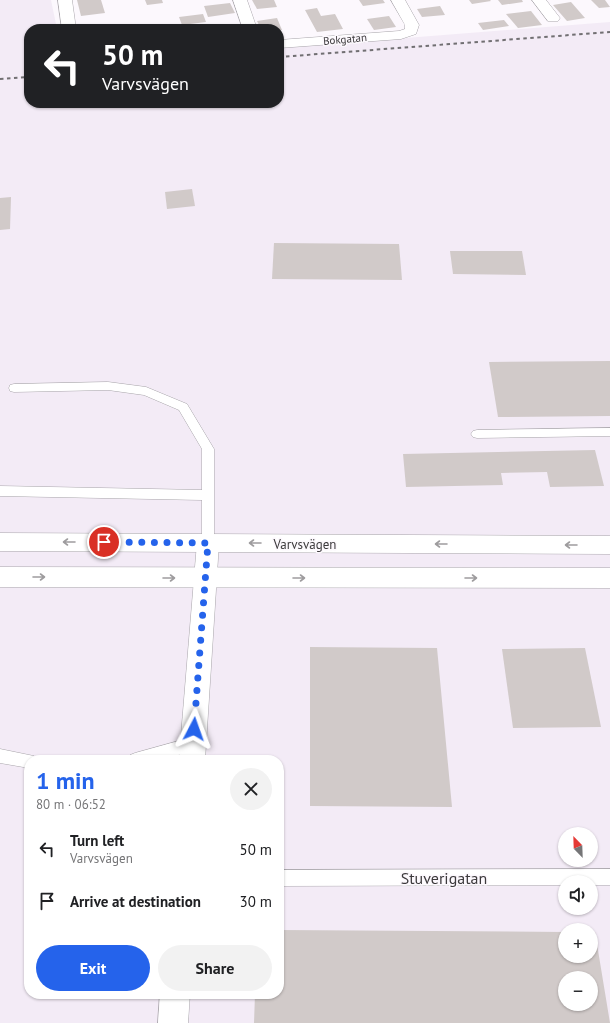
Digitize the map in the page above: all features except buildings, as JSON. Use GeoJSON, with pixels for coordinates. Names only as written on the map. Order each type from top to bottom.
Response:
{"type":"FeatureCollection","features":[{"type":"Feature","properties":{"kind":"main road"},"geometry":{"type":"LineString","coordinates":[[65,0],[68,24]]}},
{"type":"Feature","properties":{"kind":"main road"},"geometry":{"type":"LineString","coordinates":[[240,0],[248,24]]}},
{"type":"Feature","properties":{"kind":"main road","name":"Bokgatan"},"geometry":{"type":"LineString","coordinates":[[284,44],[401,35],[411,31],[412,25],[398,0]]}},
{"type":"Feature","properties":{"kind":"main road"},"geometry":{"type":"LineString","coordinates":[[539,0],[553,18]]}},
{"type":"Feature","properties":{"kind":"main road","name":"Varvsvägen"},"geometry":{"type":"LineString","coordinates":[[0,542],[610,545]]}},
{"type":"Feature","properties":{"kind":"main road"},"geometry":{"type":"LineString","coordinates":[[193,752],[208,543]]}},
{"type":"Feature","properties":{"kind":"main road"},"geometry":{"type":"LineString","coordinates":[[0,577],[610,578]]}},
{"type":"Feature","properties":{"kind":"main road"},"geometry":{"type":"LineString","coordinates":[[173,1023],[175,999]]}},
{"type":"Feature","properties":{"kind":"lane"},"geometry":{"type":"LineString","coordinates":[[14,388],[108,386],[146,391],[183,406],[208,449],[208,543]]}},
{"type":"Feature","properties":{"kind":"lane"},"geometry":{"type":"LineString","coordinates":[[477,434],[610,432]]}},
{"type":"Feature","properties":{"kind":"lane"},"geometry":{"type":"LineString","coordinates":[[0,491],[208,495]]}},
{"type":"Feature","properties":{"kind":"lane"},"geometry":{"type":"LineString","coordinates":[[171,755],[193,752]]}},
{"type":"Feature","properties":{"kind":"lane"},"geometry":{"type":"LineString","coordinates":[[0,756],[24,760]]}},
{"type":"Feature","properties":{"kind":"lane","name":"Stuverigatan"},"geometry":{"type":"LineString","coordinates":[[284,878],[610,877]]}},
{"type":"Feature","properties":{"kind":"shaded area"},"geometry":{"type":"Polygon","coordinates":[[[0,0],[51,0],[56,24],[24,24],[24,108],[284,108],[284,48],[610,22],[610,1023],[0,1023],[0,0]]]}},
{"type":"Feature","properties":{"kind":"railway"},"geometry":{"type":"LineString","coordinates":[[284,57],[610,32]]}},
{"type":"Feature","properties":{"kind":"railway"},"geometry":{"type":"LineString","coordinates":[[0,79],[24,77]]}},
{"type":"Feature","properties":{"kind":"route"},"geometry":{"type":"LineString","coordinates":[[104,542],[208,543],[194,729]]}}]}
